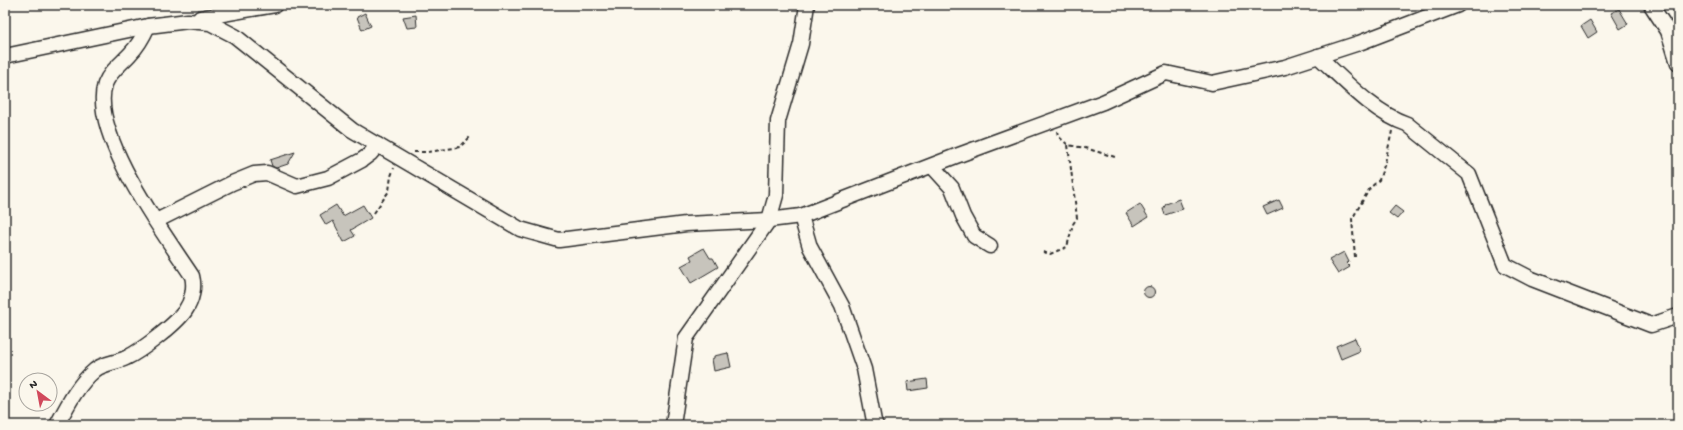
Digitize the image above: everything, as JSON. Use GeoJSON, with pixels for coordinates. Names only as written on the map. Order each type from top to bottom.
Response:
{"type":"FeatureCollection","features":[{"type":"Feature","properties":{"kind":"street"},"geometry":{"type":"LineString","coordinates":[[5,56],[148,26],[188,21],[275,5]]}},
{"type":"Feature","properties":{"kind":"street"},"geometry":{"type":"LineString","coordinates":[[673,425],[686,338],[769,220],[776,195],[778,121],[801,44],[807,5]]}},
{"type":"Feature","properties":{"kind":"street"},"geometry":{"type":"LineString","coordinates":[[188,21],[210,23],[235,36],[352,130],[520,229],[559,240],[686,224],[769,220],[801,216],[1103,102],[1166,73],[1212,83],[1285,66],[1318,56],[1359,43],[1458,5]]}},
{"type":"Feature","properties":{"kind":"street"},"geometry":{"type":"LineString","coordinates":[[1651,5],[1668,30],[1678,63]]}},
{"type":"Feature","properties":{"kind":"street"},"geometry":{"type":"LineString","coordinates":[[57,425],[74,395],[96,369],[125,359],[162,333],[185,311],[191,298],[194,284],[192,276],[141,200],[116,151],[105,122],[105,84],[110,74],[136,47],[148,26]]}},
{"type":"Feature","properties":{"kind":"street"},"geometry":{"type":"LineString","coordinates":[[1318,56],[1362,96],[1395,120],[1407,124],[1469,174],[1505,265],[1552,287],[1651,325],[1678,316]]}},
{"type":"Feature","properties":{"kind":"street"},"geometry":{"type":"LineString","coordinates":[[156,222],[232,183],[254,174],[267,173],[297,186],[328,178],[362,160],[378,145]]}},
{"type":"Feature","properties":{"kind":"street"},"geometry":{"type":"LineString","coordinates":[[932,166],[952,188],[963,216],[974,236],[990,246]]}},
{"type":"Feature","properties":{"kind":"street"},"geometry":{"type":"LineString","coordinates":[[801,216],[810,247],[842,306],[864,369],[876,425]]}},
{"type":"Feature","properties":{"kind":"path"},"geometry":{"type":"LineString","coordinates":[[1054,120],[1058,136],[1068,145],[1085,148],[1115,157]]}},
{"type":"Feature","properties":{"kind":"path"},"geometry":{"type":"LineString","coordinates":[[1355,257],[1352,219],[1370,188],[1379,180],[1385,163],[1395,120]]}},
{"type":"Feature","properties":{"kind":"path"},"geometry":{"type":"LineString","coordinates":[[374,213],[389,191],[393,172],[402,159],[411,153],[460,147],[470,137]]}},
{"type":"Feature","properties":{"kind":"path"},"geometry":{"type":"LineString","coordinates":[[1043,252],[1050,254],[1067,247],[1073,224],[1077,218],[1068,145]]}},
{"type":"Feature","properties":{"kind":"building"},"geometry":{"type":"Polygon","coordinates":[[[1619,9],[1628,24],[1620,29],[1611,13],[1619,9]]]}},
{"type":"Feature","properties":{"kind":"building"},"geometry":{"type":"Polygon","coordinates":[[[365,13],[371,26],[362,30],[357,17],[365,13]]]}},
{"type":"Feature","properties":{"kind":"building"},"geometry":{"type":"Polygon","coordinates":[[[416,15],[417,27],[407,28],[403,17],[416,15]]]}},
{"type":"Feature","properties":{"kind":"building"},"geometry":{"type":"Polygon","coordinates":[[[1590,20],[1597,32],[1588,38],[1581,26],[1590,20]]]}},
{"type":"Feature","properties":{"kind":"building"},"geometry":{"type":"Polygon","coordinates":[[[295,152],[288,164],[276,168],[272,166],[270,160],[295,152]]]}},
{"type":"Feature","properties":{"kind":"building"},"geometry":{"type":"Polygon","coordinates":[[[1179,199],[1183,209],[1165,215],[1163,209],[1166,204],[1179,199]]]}},
{"type":"Feature","properties":{"kind":"building"},"geometry":{"type":"Polygon","coordinates":[[[1279,200],[1283,208],[1267,215],[1263,207],[1279,200]]]}},
{"type":"Feature","properties":{"kind":"building"},"geometry":{"type":"Polygon","coordinates":[[[1140,204],[1148,217],[1134,226],[1126,213],[1140,204]]]}},
{"type":"Feature","properties":{"kind":"building"},"geometry":{"type":"Polygon","coordinates":[[[336,205],[343,216],[363,205],[371,218],[351,230],[355,236],[344,242],[333,221],[326,225],[320,215],[336,205]]]}},
{"type":"Feature","properties":{"kind":"building"},"geometry":{"type":"Polygon","coordinates":[[[1395,206],[1403,212],[1397,219],[1389,213],[1395,206]]]}},
{"type":"Feature","properties":{"kind":"building"},"geometry":{"type":"Polygon","coordinates":[[[704,248],[710,258],[713,258],[718,267],[691,283],[681,266],[692,260],[690,256],[704,248]]]}},
{"type":"Feature","properties":{"kind":"building"},"geometry":{"type":"Polygon","coordinates":[[[1344,252],[1349,262],[1346,263],[1350,267],[1338,274],[1329,260],[1344,252]]]}},
{"type":"Feature","properties":{"kind":"building"},"geometry":{"type":"Polygon","coordinates":[[[1147,287],[1151,287],[1153,288],[1153,296],[1147,297],[1144,294],[1144,290],[1147,287]]]}},
{"type":"Feature","properties":{"kind":"building"},"geometry":{"type":"Polygon","coordinates":[[[1355,338],[1360,351],[1341,359],[1336,346],[1355,338]]]}},
{"type":"Feature","properties":{"kind":"building"},"geometry":{"type":"Polygon","coordinates":[[[728,353],[731,367],[714,371],[712,359],[714,356],[728,353]]]}},
{"type":"Feature","properties":{"kind":"building"},"geometry":{"type":"Polygon","coordinates":[[[927,379],[928,388],[908,391],[907,382],[927,379]]]}}]}
